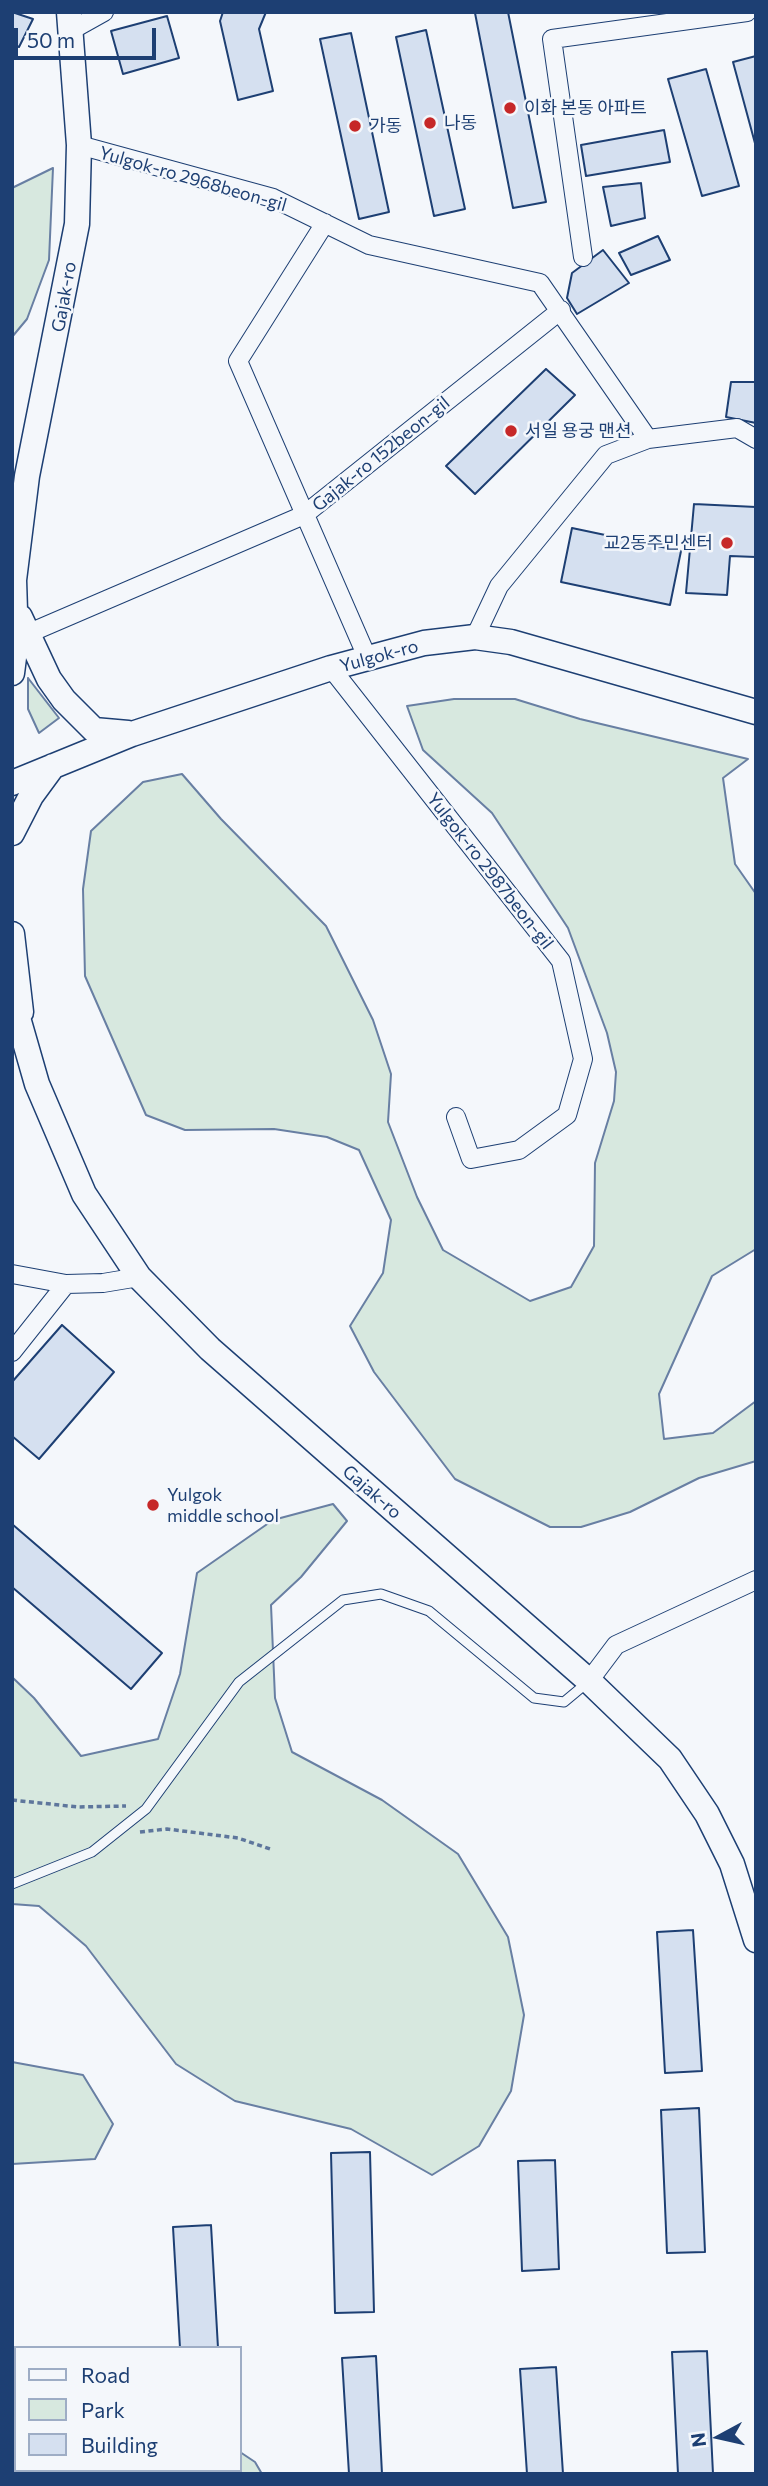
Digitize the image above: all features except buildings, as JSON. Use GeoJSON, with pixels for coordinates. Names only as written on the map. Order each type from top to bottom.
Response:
{"type":"FeatureCollection","features":[{"type":"Feature","properties":{"kind":"street"},"geometry":{"type":"LineString","coordinates":[[70,22],[104,12]]}},
{"type":"Feature","properties":{"kind":"street"},"geometry":{"type":"LineString","coordinates":[[583,257],[552,39],[747,12]]}},
{"type":"Feature","properties":{"kind":"street","name":"Gajak-ro"},"geometry":{"type":"LineString","coordinates":[[12,673],[16,642],[14,590],[27,476],[77,224],[79,145],[70,22]]}},
{"type":"Feature","properties":{"kind":"street","name":"Yulgok-ro 2968beon-gil"},"geometry":{"type":"LineString","coordinates":[[79,145],[273,198],[369,245],[540,283],[648,439]]}},
{"type":"Feature","properties":{"kind":"street"},"geometry":{"type":"LineString","coordinates":[[325,223],[238,360],[367,657]]}},
{"type":"Feature","properties":{"kind":"street","name":"Gajak-ro 152beon-gil"},"geometry":{"type":"LineString","coordinates":[[27,634],[304,516],[561,310]]}},
{"type":"Feature","properties":{"kind":"street"},"geometry":{"type":"LineString","coordinates":[[475,637],[499,586],[606,455],[648,439],[737,428],[756,439]]}},
{"type":"Feature","properties":{"kind":"street"},"geometry":{"type":"LineString","coordinates":[[14,590],[27,634],[49,679],[79,716],[94,730],[132,734]]}},
{"type":"Feature","properties":{"kind":"street","name":"Yulgok-ro"},"geometry":{"type":"LineString","coordinates":[[12,783],[132,734],[331,668],[424,643],[475,637],[511,642],[756,712]]}},
{"type":"Feature","properties":{"kind":"street","name":"Yulgok-ro 2987beon-gil"},"geometry":{"type":"LineString","coordinates":[[331,668],[561,961],[583,1059],[567,1115],[519,1150],[471,1159],[456,1118]]}},
{"type":"Feature","properties":{"kind":"street"},"geometry":{"type":"LineString","coordinates":[[12,833],[31,796],[53,766]]}},
{"type":"Feature","properties":{"kind":"street","name":"Gajak-ro"},"geometry":{"type":"LineString","coordinates":[[12,934],[21,990],[17,1008],[37,1084],[84,1194],[139,1277],[209,1349],[589,1681],[670,1759],[707,1814],[732,1864],[756,1940]]}},
{"type":"Feature","properties":{"kind":"street"},"geometry":{"type":"LineString","coordinates":[[12,1274],[66,1284],[103,1283],[139,1277]]}},
{"type":"Feature","properties":{"kind":"street"},"geometry":{"type":"LineString","coordinates":[[12,1352],[66,1284]]}},
{"type":"Feature","properties":{"kind":"street"},"geometry":{"type":"LineString","coordinates":[[589,1681],[616,1645],[756,1580]]}},
{"type":"Feature","properties":{"kind":"lane"},"geometry":{"type":"LineString","coordinates":[[12,1884],[92,1852],[141,1814],[239,1682],[343,1600],[381,1594],[429,1612],[534,1698],[564,1702],[589,1681]]}},
{"type":"Feature","properties":{"kind":"path"},"geometry":{"type":"LineString","coordinates":[[12,1800],[78,1807],[138,1807],[141,1814]]}},
{"type":"Feature","properties":{"kind":"path"},"geometry":{"type":"LineString","coordinates":[[114,1835],[166,1829],[238,1838],[273,1850]]}},
{"type":"Feature","properties":{"kind":"green space"},"geometry":{"type":"Polygon","coordinates":[[[53,168],[49,260],[27,319],[12,337],[12,188],[53,168]]]}},
{"type":"Feature","properties":{"kind":"green space"},"geometry":{"type":"Polygon","coordinates":[[[28,678],[59,718],[39,733],[28,709],[28,678]]]}},
{"type":"Feature","properties":{"kind":"green space"},"geometry":{"type":"Polygon","coordinates":[[[454,699],[515,699],[580,719],[748,759],[723,778],[735,864],[756,894],[756,1249],[712,1276],[659,1394],[664,1439],[713,1433],[756,1401],[756,1461],[699,1478],[630,1512],[581,1527],[550,1527],[455,1479],[374,1372],[350,1326],[383,1273],[391,1220],[359,1150],[327,1137],[274,1129],[185,1130],[146,1115],[85,976],[83,889],[91,831],[143,782],[182,774],[221,819],[326,926],[373,1020],[391,1074],[388,1122],[417,1197],[443,1250],[530,1301],[571,1287],[594,1246],[595,1163],[614,1101],[616,1072],[607,1033],[568,928],[492,813],[423,750],[407,706],[454,699]]]}},
{"type":"Feature","properties":{"kind":"green space"},"geometry":{"type":"Polygon","coordinates":[[[333,1504],[347,1521],[301,1577],[271,1605],[275,1698],[292,1752],[382,1800],[458,1854],[508,1937],[524,2015],[511,2091],[479,2146],[432,2175],[351,2129],[235,2101],[176,2064],[86,1946],[39,1906],[12,1904],[12,1677],[34,1698],[81,1756],[158,1739],[180,1674],[197,1573],[273,1520],[333,1504]]]}},
{"type":"Feature","properties":{"kind":"green space"},"geometry":{"type":"Polygon","coordinates":[[[12,2062],[83,2075],[113,2124],[95,2159],[12,2164],[12,2062]]]}},
{"type":"Feature","properties":{"kind":"green space"},"geometry":{"type":"Polygon","coordinates":[[[12,2354],[14,2472],[242,2472],[242,2453],[255,2462],[262,2474],[12,2474],[12,2354]]]}},
{"type":"Feature","properties":{"kind":"place","name":"이화 본동 아파트"},"geometry":{"type":"Point","coordinates":[510,108]}},
{"type":"Feature","properties":{"kind":"place","name":"나동"},"geometry":{"type":"Point","coordinates":[430,123]}},
{"type":"Feature","properties":{"kind":"place","name":"가동"},"geometry":{"type":"Point","coordinates":[355,126]}},
{"type":"Feature","properties":{"kind":"place","name":"서일 용궁 맨션"},"geometry":{"type":"Point","coordinates":[511,431]}},
{"type":"Feature","properties":{"kind":"place","name":"교2동주민센터"},"geometry":{"type":"Point","coordinates":[727,543]}},
{"type":"Feature","properties":{"kind":"place","name":"Yulgok middle school"},"geometry":{"type":"Point","coordinates":[153,1505]}}]}
